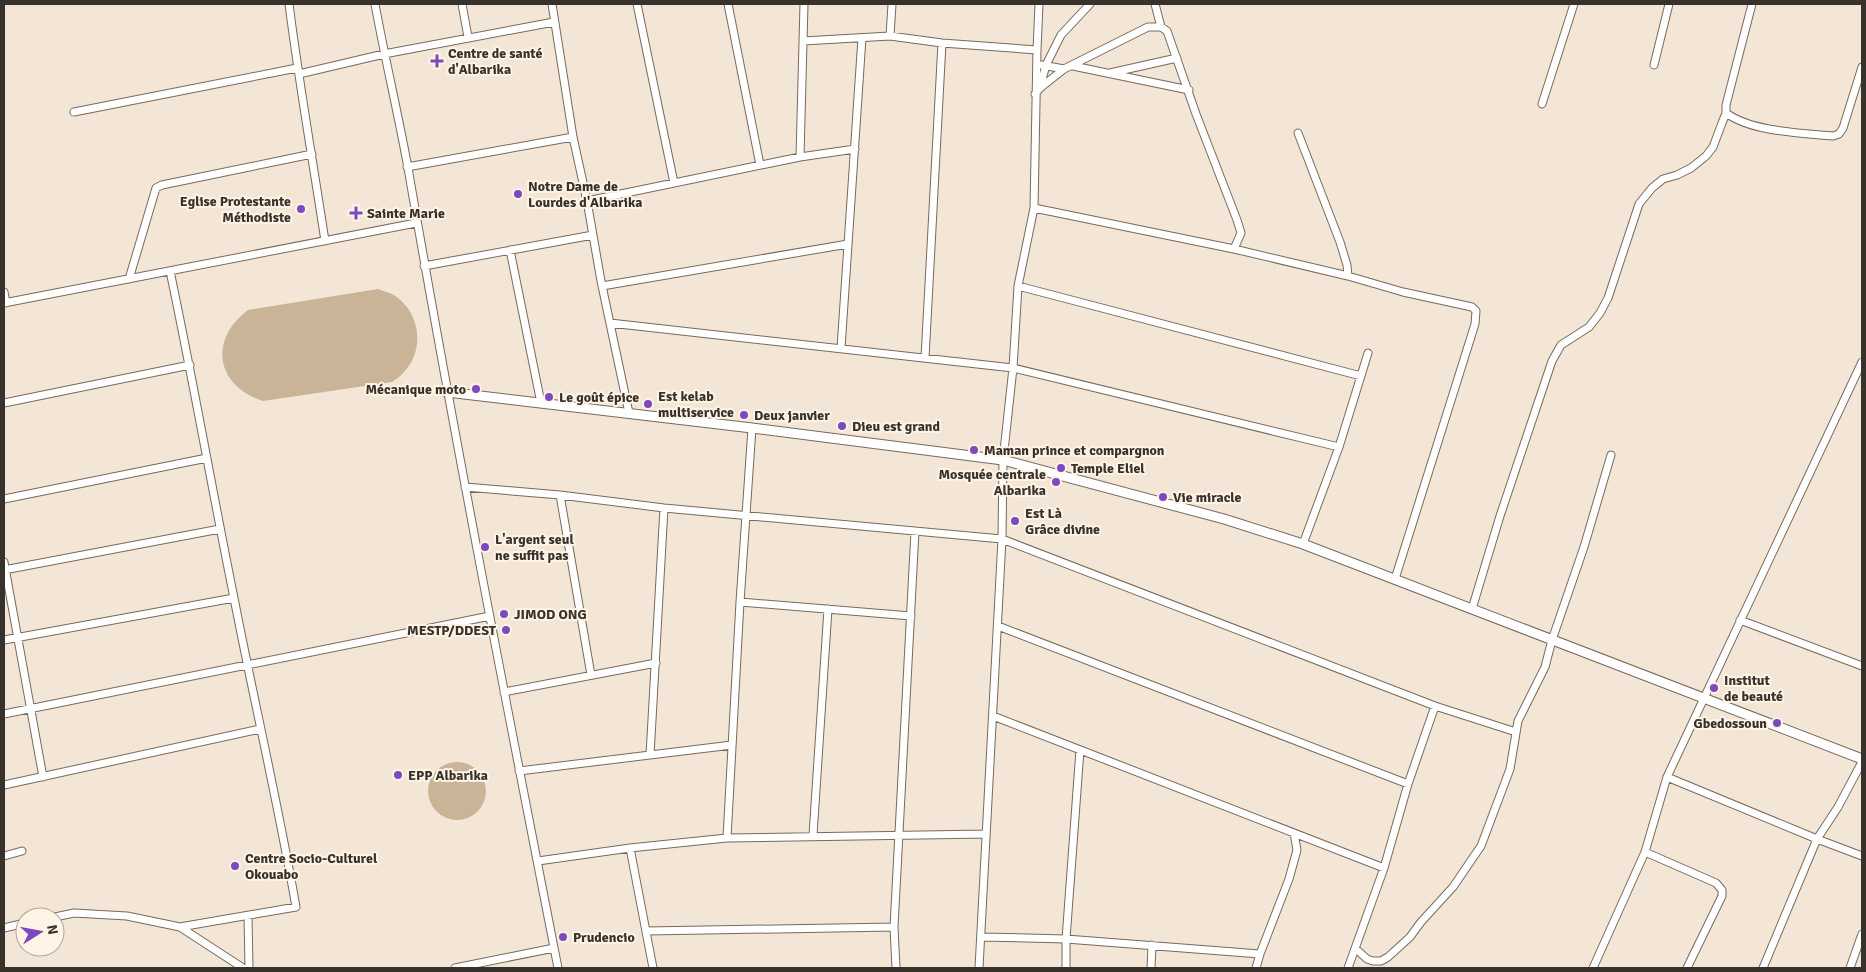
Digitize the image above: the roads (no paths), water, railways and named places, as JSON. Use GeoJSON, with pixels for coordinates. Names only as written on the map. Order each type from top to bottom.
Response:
{"type":"FeatureCollection","features":[{"type":"Feature","properties":{"kind":"street"},"geometry":{"type":"LineString","coordinates":[[289,4],[325,241]]}},
{"type":"Feature","properties":{"kind":"street"},"geometry":{"type":"LineString","coordinates":[[375,4],[407,167],[465,487],[558,968]]}},
{"type":"Feature","properties":{"kind":"street"},"geometry":{"type":"LineString","coordinates":[[462,4],[468,37]]}},
{"type":"Feature","properties":{"kind":"street"},"geometry":{"type":"LineString","coordinates":[[552,4],[574,137],[602,286],[629,413]]}},
{"type":"Feature","properties":{"kind":"street"},"geometry":{"type":"LineString","coordinates":[[637,4],[674,183]]}},
{"type":"Feature","properties":{"kind":"street"},"geometry":{"type":"LineString","coordinates":[[728,4],[760,165]]}},
{"type":"Feature","properties":{"kind":"street"},"geometry":{"type":"LineString","coordinates":[[800,157],[804,4]]}},
{"type":"Feature","properties":{"kind":"street"},"geometry":{"type":"LineString","coordinates":[[890,36],[892,4]]}},
{"type":"Feature","properties":{"kind":"street"},"geometry":{"type":"LineString","coordinates":[[979,968],[998,626],[1003,460],[1013,368],[1018,286],[1034,208],[1035,94],[1039,4]]}},
{"type":"Feature","properties":{"kind":"street"},"geometry":{"type":"LineString","coordinates":[[1040,88],[1046,66],[1061,35],[1090,4]]}},
{"type":"Feature","properties":{"kind":"street"},"geometry":{"type":"LineString","coordinates":[[1155,4],[1161,27]]}},
{"type":"Feature","properties":{"kind":"street"},"geometry":{"type":"LineString","coordinates":[[1542,104],[1574,4]]}},
{"type":"Feature","properties":{"kind":"street"},"geometry":{"type":"LineString","coordinates":[[1654,65],[1669,4]]}},
{"type":"Feature","properties":{"kind":"street"},"geometry":{"type":"LineString","coordinates":[[1472,609],[1500,516],[1552,361],[1561,345],[1588,327],[1600,313],[1608,298],[1639,204],[1652,188],[1663,179],[1692,168],[1713,147],[1726,113],[1726,105],[1752,4]]}},
{"type":"Feature","properties":{"kind":"street"},"geometry":{"type":"LineString","coordinates":[[74,112],[554,22]]}},
{"type":"Feature","properties":{"kind":"street"},"geometry":{"type":"LineString","coordinates":[[1035,94],[1064,69],[1148,27],[1161,27],[1167,31],[1238,220],[1241,233],[1234,249]]}},
{"type":"Feature","properties":{"kind":"street"},"geometry":{"type":"LineString","coordinates":[[803,41],[890,36],[1037,50]]}},
{"type":"Feature","properties":{"kind":"street"},"geometry":{"type":"LineString","coordinates":[[841,348],[862,38]]}},
{"type":"Feature","properties":{"kind":"street"},"geometry":{"type":"LineString","coordinates":[[924,358],[942,42]]}},
{"type":"Feature","properties":{"kind":"street"},"geometry":{"type":"LineString","coordinates":[[1107,73],[1178,58]]}},
{"type":"Feature","properties":{"kind":"street"},"geometry":{"type":"LineString","coordinates":[[1036,64],[1064,69]]}},
{"type":"Feature","properties":{"kind":"street"},"geometry":{"type":"LineString","coordinates":[[1073,66],[1188,90]]}},
{"type":"Feature","properties":{"kind":"street"},"geometry":{"type":"LineString","coordinates":[[1726,113],[1736,121],[1782,131],[1833,136],[1839,134],[1843,128],[1862,67]]}},
{"type":"Feature","properties":{"kind":"street"},"geometry":{"type":"LineString","coordinates":[[1298,133],[1340,242],[1347,265],[1348,276]]}},
{"type":"Feature","properties":{"kind":"street"},"geometry":{"type":"LineString","coordinates":[[407,167],[574,137]]}},
{"type":"Feature","properties":{"kind":"street"},"geometry":{"type":"LineString","coordinates":[[587,201],[800,157],[855,149]]}},
{"type":"Feature","properties":{"kind":"street"},"geometry":{"type":"LineString","coordinates":[[129,279],[156,188],[162,185],[312,154]]}},
{"type":"Feature","properties":{"kind":"street"},"geometry":{"type":"LineString","coordinates":[[1034,208],[1234,249],[1348,276],[1404,292],[1472,307],[1476,311],[1477,317],[1472,334],[1395,579]]}},
{"type":"Feature","properties":{"kind":"street"},"geometry":{"type":"LineString","coordinates":[[4,292],[5,303],[416,223]]}},
{"type":"Feature","properties":{"kind":"street"},"geometry":{"type":"LineString","coordinates":[[424,266],[593,235]]}},
{"type":"Feature","properties":{"kind":"street"},"geometry":{"type":"LineString","coordinates":[[602,286],[848,244]]}},
{"type":"Feature","properties":{"kind":"street"},"geometry":{"type":"LineString","coordinates":[[510,250],[541,403]]}},
{"type":"Feature","properties":{"kind":"street"},"geometry":{"type":"LineString","coordinates":[[65,915],[74,914],[127,916],[180,927],[296,907],[285,841],[260,729],[170,271]]}},
{"type":"Feature","properties":{"kind":"street"},"geometry":{"type":"LineString","coordinates":[[1018,286],[1361,376]]}},
{"type":"Feature","properties":{"kind":"street"},"geometry":{"type":"LineString","coordinates":[[610,323],[1013,368],[1338,447]]}},
{"type":"Feature","properties":{"kind":"street"},"geometry":{"type":"LineString","coordinates":[[1303,544],[1338,447],[1368,354]]}},
{"type":"Feature","properties":{"kind":"street"},"geometry":{"type":"LineString","coordinates":[[1593,968],[1645,852],[1667,777],[1862,362]]}},
{"type":"Feature","properties":{"kind":"street"},"geometry":{"type":"LineString","coordinates":[[4,402],[190,365]]}},
{"type":"Feature","properties":{"kind":"street"},"geometry":{"type":"LineString","coordinates":[[447,392],[1003,460],[1224,520],[1303,544],[1704,698],[1862,761],[1838,807],[1817,839],[1763,968]]}},
{"type":"Feature","properties":{"kind":"street"},"geometry":{"type":"LineString","coordinates":[[727,838],[752,428]]}},
{"type":"Feature","properties":{"kind":"street"},"geometry":{"type":"LineString","coordinates":[[1356,949],[1367,959],[1373,961],[1381,961],[1388,957],[1410,937],[1453,887],[1481,846],[1510,769],[1518,721],[1545,667],[1612,456]]}},
{"type":"Feature","properties":{"kind":"street"},"geometry":{"type":"LineString","coordinates":[[4,499],[207,458]]}},
{"type":"Feature","properties":{"kind":"street"},"geometry":{"type":"LineString","coordinates":[[465,487],[560,495],[664,508],[1002,539],[1434,706],[1516,732]]}},
{"type":"Feature","properties":{"kind":"street"},"geometry":{"type":"LineString","coordinates":[[560,495],[591,675]]}},
{"type":"Feature","properties":{"kind":"street"},"geometry":{"type":"LineString","coordinates":[[650,755],[664,508]]}},
{"type":"Feature","properties":{"kind":"street"},"geometry":{"type":"LineString","coordinates":[[42,777],[4,567],[220,529]]}},
{"type":"Feature","properties":{"kind":"street"},"geometry":{"type":"LineString","coordinates":[[896,968],[894,927],[915,531]]}},
{"type":"Feature","properties":{"kind":"street"},"geometry":{"type":"LineString","coordinates":[[4,640],[234,598]]}},
{"type":"Feature","properties":{"kind":"street"},"geometry":{"type":"LineString","coordinates":[[740,602],[911,616]]}},
{"type":"Feature","properties":{"kind":"street"},"geometry":{"type":"LineString","coordinates":[[813,835],[828,609]]}},
{"type":"Feature","properties":{"kind":"street"},"geometry":{"type":"LineString","coordinates":[[4,714],[490,616]]}},
{"type":"Feature","properties":{"kind":"street"},"geometry":{"type":"LineString","coordinates":[[1740,620],[1862,666]]}},
{"type":"Feature","properties":{"kind":"street"},"geometry":{"type":"LineString","coordinates":[[998,626],[1408,784]]}},
{"type":"Feature","properties":{"kind":"street"},"geometry":{"type":"LineString","coordinates":[[504,692],[656,663]]}},
{"type":"Feature","properties":{"kind":"street"},"geometry":{"type":"LineString","coordinates":[[1348,968],[1384,868],[1408,784],[1434,706]]}},
{"type":"Feature","properties":{"kind":"street"},"geometry":{"type":"LineString","coordinates":[[993,716],[1384,868]]}},
{"type":"Feature","properties":{"kind":"street"},"geometry":{"type":"LineString","coordinates":[[4,785],[260,729]]}},
{"type":"Feature","properties":{"kind":"street"},"geometry":{"type":"LineString","coordinates":[[519,771],[732,745]]}},
{"type":"Feature","properties":{"kind":"street"},"geometry":{"type":"LineString","coordinates":[[1066,968],[1066,939],[1080,750]]}},
{"type":"Feature","properties":{"kind":"street"},"geometry":{"type":"LineString","coordinates":[[1667,777],[1862,856]]}},
{"type":"Feature","properties":{"kind":"street"},"geometry":{"type":"LineString","coordinates":[[1256,968],[1289,879],[1297,850],[1294,833]]}},
{"type":"Feature","properties":{"kind":"street"},"geometry":{"type":"LineString","coordinates":[[538,861],[630,848],[727,838],[813,835],[986,834]]}},
{"type":"Feature","properties":{"kind":"street"},"geometry":{"type":"LineString","coordinates":[[630,848],[653,968]]}},
{"type":"Feature","properties":{"kind":"street"},"geometry":{"type":"LineString","coordinates":[[4,856],[22,851]]}},
{"type":"Feature","properties":{"kind":"street"},"geometry":{"type":"LineString","coordinates":[[1645,852],[1716,883],[1722,890],[1722,896],[1687,968]]}},
{"type":"Feature","properties":{"kind":"street"},"geometry":{"type":"LineString","coordinates":[[248,916],[250,968]]}},
{"type":"Feature","properties":{"kind":"street"},"geometry":{"type":"LineString","coordinates":[[180,927],[244,968]]}},
{"type":"Feature","properties":{"kind":"street"},"geometry":{"type":"LineString","coordinates":[[646,931],[894,927]]}},
{"type":"Feature","properties":{"kind":"street"},"geometry":{"type":"LineString","coordinates":[[1850,968],[1862,934]]}},
{"type":"Feature","properties":{"kind":"street"},"geometry":{"type":"LineString","coordinates":[[981,937],[1066,939],[1260,954]]}},
{"type":"Feature","properties":{"kind":"street"},"geometry":{"type":"LineString","coordinates":[[1151,968],[1152,945]]}},
{"type":"Feature","properties":{"kind":"street"},"geometry":{"type":"LineString","coordinates":[[455,968],[554,948]]}},
{"type":"Feature","properties":{"kind":"place","name":"Centre de santé d'Albarika"},"geometry":{"type":"Point","coordinates":[437,61]}},
{"type":"Feature","properties":{"kind":"place","name":"Notre Dame de Lourdes d'Albarika"},"geometry":{"type":"Point","coordinates":[518,194]}},
{"type":"Feature","properties":{"kind":"place","name":"Eglise Protestante Méthodiste"},"geometry":{"type":"Point","coordinates":[301,209]}},
{"type":"Feature","properties":{"kind":"place","name":"Sainte Marie"},"geometry":{"type":"Point","coordinates":[356,213]}},
{"type":"Feature","properties":{"kind":"place","name":"Mécanique moto"},"geometry":{"type":"Point","coordinates":[476,389]}},
{"type":"Feature","properties":{"kind":"place","name":"Le goût épice"},"geometry":{"type":"Point","coordinates":[549,397]}},
{"type":"Feature","properties":{"kind":"place","name":"Est kelab multiservice"},"geometry":{"type":"Point","coordinates":[648,404]}},
{"type":"Feature","properties":{"kind":"place","name":"Deux janvier"},"geometry":{"type":"Point","coordinates":[744,415]}},
{"type":"Feature","properties":{"kind":"place","name":"Dieu est grand"},"geometry":{"type":"Point","coordinates":[842,426]}},
{"type":"Feature","properties":{"kind":"place","name":"Maman prince et compargnon"},"geometry":{"type":"Point","coordinates":[974,450]}},
{"type":"Feature","properties":{"kind":"place","name":"Temple Eliel"},"geometry":{"type":"Point","coordinates":[1061,468]}},
{"type":"Feature","properties":{"kind":"place","name":"Mosquée centrale Albarika"},"geometry":{"type":"Point","coordinates":[1056,482]}},
{"type":"Feature","properties":{"kind":"place","name":"Vie miracle"},"geometry":{"type":"Point","coordinates":[1163,497]}},
{"type":"Feature","properties":{"kind":"place","name":"Est Là Grâce divine"},"geometry":{"type":"Point","coordinates":[1015,521]}},
{"type":"Feature","properties":{"kind":"place","name":"L'argent seul ne suffit pas"},"geometry":{"type":"Point","coordinates":[485,547]}},
{"type":"Feature","properties":{"kind":"place","name":"JIMOD ONG"},"geometry":{"type":"Point","coordinates":[504,614]}},
{"type":"Feature","properties":{"kind":"place","name":"MESTP/DDEST"},"geometry":{"type":"Point","coordinates":[506,630]}},
{"type":"Feature","properties":{"kind":"place","name":"Institut de beauté"},"geometry":{"type":"Point","coordinates":[1714,688]}},
{"type":"Feature","properties":{"kind":"place","name":"Gbedossoun"},"geometry":{"type":"Point","coordinates":[1777,723]}},
{"type":"Feature","properties":{"kind":"place","name":"EPP Albarika"},"geometry":{"type":"Point","coordinates":[398,775]}},
{"type":"Feature","properties":{"kind":"place","name":"Centre Socio-Culturel Okouabo"},"geometry":{"type":"Point","coordinates":[235,866]}},
{"type":"Feature","properties":{"kind":"place","name":"Prudencio"},"geometry":{"type":"Point","coordinates":[563,937]}}]}
